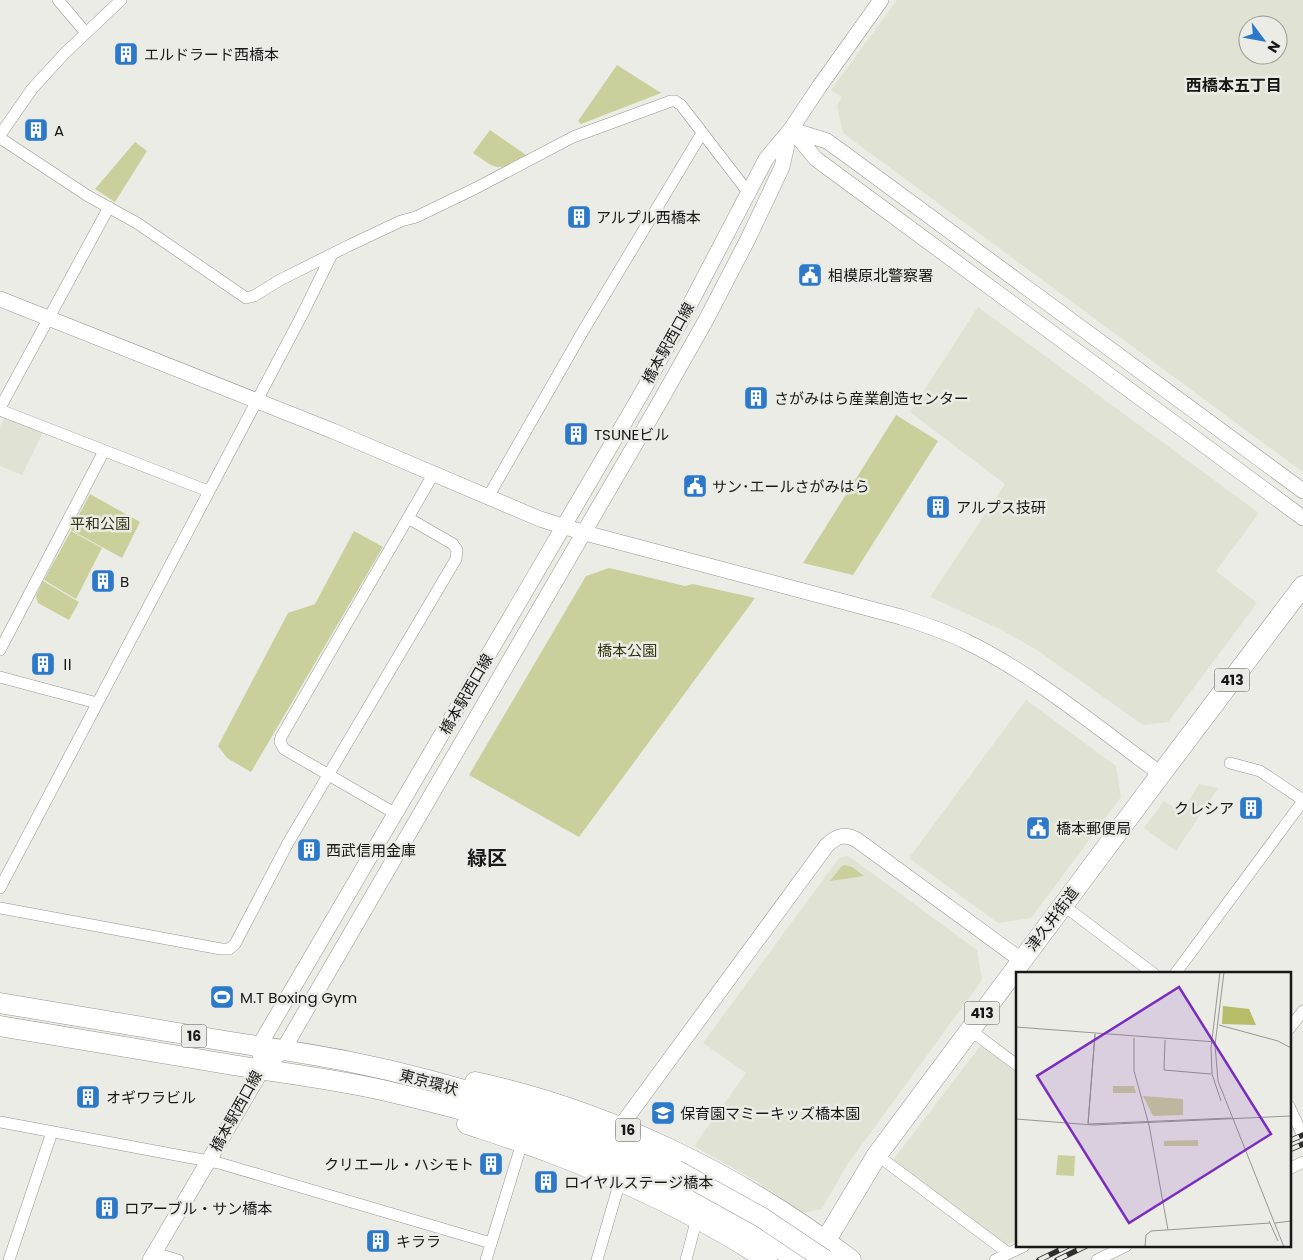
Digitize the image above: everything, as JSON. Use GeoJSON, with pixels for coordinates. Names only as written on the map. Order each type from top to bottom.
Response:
{"type":"FeatureCollection","features":[{"type":"Feature","properties":{"kind":"highway","name":"津久井街道"},"geometry":{"type":"LineString","coordinates":[[814,1260],[825,1251],[877,1155],[1161,774],[1301,593]]}},
{"type":"Feature","properties":{"kind":"highway","name":"東京環状"},"geometry":{"type":"LineString","coordinates":[[0,1003],[352,1062],[476,1094],[568,1124],[619,1144],[796,1260]]}},
{"type":"Feature","properties":{"kind":"highway","name":"東京環状"},"geometry":{"type":"LineString","coordinates":[[0,1026],[381,1090],[467,1111],[548,1135],[608,1158],[673,1178],[761,1217],[825,1251]]}},
{"type":"Feature","properties":{"kind":"highway","name":"16"},"geometry":{"type":"LineString","coordinates":[[409,1076],[451,1077],[507,1089],[620,1127],[678,1154],[750,1192],[788,1216],[825,1251],[851,1260]]}},
{"type":"Feature","properties":{"kind":"highway","name":"16"},"geometry":{"type":"LineString","coordinates":[[442,1106],[456,1120],[548,1152],[620,1181],[697,1218],[767,1260]]}},
{"type":"Feature","properties":{"kind":"street"},"geometry":{"type":"LineString","coordinates":[[58,0],[86,33]]}},
{"type":"Feature","properties":{"kind":"street"},"geometry":{"type":"LineString","coordinates":[[121,0],[32,88],[0,136],[88,196],[137,223],[246,298],[254,296],[332,254],[401,221],[416,217],[441,205],[573,138],[671,101],[681,105],[748,192]]}},
{"type":"Feature","properties":{"kind":"street","name":"橋本駅西口線"},"geometry":{"type":"LineString","coordinates":[[262,1070],[259,1046],[564,527],[687,310],[766,159],[791,129],[881,0]]}},
{"type":"Feature","properties":{"kind":"street"},"geometry":{"type":"LineString","coordinates":[[791,129],[827,141],[846,154],[1303,491]]}},
{"type":"Feature","properties":{"kind":"street"},"geometry":{"type":"LineString","coordinates":[[791,129],[816,159],[1303,518]]}},
{"type":"Feature","properties":{"kind":"street","name":"橋本駅西口線"},"geometry":{"type":"LineString","coordinates":[[152,1257],[262,1070],[283,1050],[585,533],[732,271],[782,167],[791,129]]}},
{"type":"Feature","properties":{"kind":"street"},"geometry":{"type":"LineString","coordinates":[[488,497],[555,380],[702,133]]}},
{"type":"Feature","properties":{"kind":"street"},"geometry":{"type":"LineString","coordinates":[[109,207],[0,409],[208,492]]}},
{"type":"Feature","properties":{"kind":"street"},"geometry":{"type":"LineString","coordinates":[[0,888],[332,254]]}},
{"type":"Feature","properties":{"kind":"street"},"geometry":{"type":"LineString","coordinates":[[0,299],[256,400],[540,519],[585,533],[824,595],[901,617],[949,634],[994,656],[1022,673],[1161,774]]}},
{"type":"Feature","properties":{"kind":"street"},"geometry":{"type":"LineString","coordinates":[[0,650],[104,451]]}},
{"type":"Feature","properties":{"kind":"street"},"geometry":{"type":"LineString","coordinates":[[396,814],[284,749],[280,742],[280,737],[434,473]]}},
{"type":"Feature","properties":{"kind":"street"},"geometry":{"type":"LineString","coordinates":[[0,908],[229,949],[235,944],[288,843],[458,554],[453,544],[408,518]]}},
{"type":"Feature","properties":{"kind":"street"},"geometry":{"type":"LineString","coordinates":[[0,677],[97,703]]}},
{"type":"Feature","properties":{"kind":"street"},"geometry":{"type":"LineString","coordinates":[[1176,972],[1303,801],[1260,772],[1230,763]]}},
{"type":"Feature","properties":{"kind":"street"},"geometry":{"type":"LineString","coordinates":[[620,1127],[827,845],[837,837],[849,836],[857,840],[1022,960]]}},
{"type":"Feature","properties":{"kind":"street"},"geometry":{"type":"LineString","coordinates":[[1063,904],[1151,972]]}},
{"type":"Feature","properties":{"kind":"street"},"geometry":{"type":"LineString","coordinates":[[1290,1028],[1303,1011]]}},
{"type":"Feature","properties":{"kind":"street"},"geometry":{"type":"LineString","coordinates":[[970,1030],[1016,1064]]}},
{"type":"Feature","properties":{"kind":"street"},"geometry":{"type":"LineString","coordinates":[[1296,1117],[1303,1136]]}},
{"type":"Feature","properties":{"kind":"street"},"geometry":{"type":"LineString","coordinates":[[0,1122],[219,1163],[491,1243]]}},
{"type":"Feature","properties":{"kind":"street"},"geometry":{"type":"LineString","coordinates":[[8,1260],[52,1132]]}},
{"type":"Feature","properties":{"kind":"street"},"geometry":{"type":"LineString","coordinates":[[486,1260],[522,1143]]}},
{"type":"Feature","properties":{"kind":"street"},"geometry":{"type":"LineString","coordinates":[[877,1155],[1008,1253]]}},
{"type":"Feature","properties":{"kind":"street"},"geometry":{"type":"LineString","coordinates":[[1290,1168],[1303,1162]]}},
{"type":"Feature","properties":{"kind":"street"},"geometry":{"type":"LineString","coordinates":[[597,1260],[620,1181]]}},
{"type":"Feature","properties":{"kind":"street"},"geometry":{"type":"LineString","coordinates":[[686,1260],[697,1218]]}},
{"type":"Feature","properties":{"kind":"street"},"geometry":{"type":"LineString","coordinates":[[995,1260],[1019,1248]]}},
{"type":"Feature","properties":{"kind":"street"},"geometry":{"type":"LineString","coordinates":[[1097,1260],[1122,1248]]}},
{"type":"Feature","properties":{"kind":"street"},"geometry":{"type":"LineString","coordinates":[[152,1257],[178,1260]]}},
{"type":"Feature","properties":{"kind":"shaded area"},"geometry":{"type":"Polygon","coordinates":[[[897,0],[1303,0],[1303,472],[843,133],[837,106],[842,97],[831,90],[897,0]]]}},
{"type":"Feature","properties":{"kind":"shaded area"},"geometry":{"type":"Polygon","coordinates":[[[978,307],[1259,513],[1216,571],[1257,603],[1168,722],[1143,725],[1037,650],[1002,630],[930,597],[1005,484],[910,412],[978,307]]]}},
{"type":"Feature","properties":{"kind":"shaded area"},"geometry":{"type":"Polygon","coordinates":[[[5,417],[43,432],[22,475],[0,466],[0,426],[5,417]]]}},
{"type":"Feature","properties":{"kind":"shaded area"},"geometry":{"type":"Polygon","coordinates":[[[1026,700],[1116,766],[1121,797],[1031,918],[998,923],[909,858],[1026,700]]]}},
{"type":"Feature","properties":{"kind":"shaded area"},"geometry":{"type":"Polygon","coordinates":[[[1199,784],[1218,788],[1176,851],[1144,828],[1164,801],[1181,812],[1199,784]]]}},
{"type":"Feature","properties":{"kind":"shaded area"},"geometry":{"type":"Polygon","coordinates":[[[847,856],[977,950],[982,980],[847,1165],[822,1209],[802,1213],[761,1184],[694,1146],[746,1073],[703,1043],[836,862],[840,858],[847,856]]]}},
{"type":"Feature","properties":{"kind":"shaded area"},"geometry":{"type":"Polygon","coordinates":[[[981,1045],[1016,1071],[1016,1240],[1006,1245],[893,1160],[981,1045]]]}},
{"type":"Feature","properties":{"kind":"green space"},"geometry":{"type":"Polygon","coordinates":[[[617,65],[661,93],[581,124],[578,121],[617,65]]]}},
{"type":"Feature","properties":{"kind":"green space"},"geometry":{"type":"Polygon","coordinates":[[[490,130],[526,155],[499,167],[489,164],[473,153],[490,130]]]}},
{"type":"Feature","properties":{"kind":"green space"},"geometry":{"type":"Polygon","coordinates":[[[135,142],[147,151],[115,202],[95,189],[135,142]]]}},
{"type":"Feature","properties":{"kind":"green space"},"geometry":{"type":"Polygon","coordinates":[[[896,415],[938,441],[853,575],[803,563],[896,415]]]}},
{"type":"Feature","properties":{"kind":"green space","name":"平和公園"},"geometry":{"type":"Polygon","coordinates":[[[90,494],[140,522],[122,558],[71,530],[90,494]]]}},
{"type":"Feature","properties":{"kind":"green space"},"geometry":{"type":"Polygon","coordinates":[[[71,531],[102,548],[76,599],[44,580],[71,531]]]}},
{"type":"Feature","properties":{"kind":"green space"},"geometry":{"type":"Polygon","coordinates":[[[354,531],[383,547],[251,772],[227,758],[218,746],[288,613],[315,604],[354,531]]]}},
{"type":"Feature","properties":{"kind":"green space","name":"橋本公園"},"geometry":{"type":"Polygon","coordinates":[[[609,568],[685,586],[693,584],[755,598],[579,837],[469,775],[586,576],[609,568]]]}},
{"type":"Feature","properties":{"kind":"green space"},"geometry":{"type":"Polygon","coordinates":[[[43,581],[79,602],[69,620],[38,603],[36,596],[43,581]]]}},
{"type":"Feature","properties":{"kind":"green space"},"geometry":{"type":"Polygon","coordinates":[[[844,865],[852,867],[864,876],[830,881],[844,865]]]}},
{"type":"Feature","properties":{"kind":"railway"},"geometry":{"type":"LineString","coordinates":[[1290,1141],[1303,1135]]}},
{"type":"Feature","properties":{"kind":"railway"},"geometry":{"type":"LineString","coordinates":[[1290,1150],[1303,1144]]}},
{"type":"Feature","properties":{"kind":"railway"},"geometry":{"type":"LineString","coordinates":[[1039,1260],[1064,1248]]}},
{"type":"Feature","properties":{"kind":"railway"},"geometry":{"type":"LineString","coordinates":[[1057,1260],[1082,1248]]}},
{"type":"Feature","properties":{"kind":"place","name":"エルドラード西橋本"},"geometry":{"type":"Point","coordinates":[126,54]}},
{"type":"Feature","properties":{"kind":"place","name":"A"},"geometry":{"type":"Point","coordinates":[36,130]}},
{"type":"Feature","properties":{"kind":"place","name":"アルプル西橋本"},"geometry":{"type":"Point","coordinates":[579,217]}},
{"type":"Feature","properties":{"kind":"place","name":"相模原北警察署"},"geometry":{"type":"Point","coordinates":[810,275]}},
{"type":"Feature","properties":{"kind":"place","name":"さがみはら産業創造センター"},"geometry":{"type":"Point","coordinates":[756,398]}},
{"type":"Feature","properties":{"kind":"place","name":"TSUNEビル"},"geometry":{"type":"Point","coordinates":[576,434]}},
{"type":"Feature","properties":{"kind":"place","name":"サン･エールさがみはら"},"geometry":{"type":"Point","coordinates":[695,486]}},
{"type":"Feature","properties":{"kind":"place","name":"アルプス技研"},"geometry":{"type":"Point","coordinates":[938,507]}},
{"type":"Feature","properties":{"kind":"place","name":"B"},"geometry":{"type":"Point","coordinates":[103,581]}},
{"type":"Feature","properties":{"kind":"place","name":"Ⅱ"},"geometry":{"type":"Point","coordinates":[43,664]}},
{"type":"Feature","properties":{"kind":"place","name":"クレシア"},"geometry":{"type":"Point","coordinates":[1251,808]}},
{"type":"Feature","properties":{"kind":"place","name":"橋本郵便局"},"geometry":{"type":"Point","coordinates":[1038,828]}},
{"type":"Feature","properties":{"kind":"place","name":"西武信用金庫"},"geometry":{"type":"Point","coordinates":[309,850]}},
{"type":"Feature","properties":{"kind":"place","name":"M.T Boxing Gym"},"geometry":{"type":"Point","coordinates":[222,997]}},
{"type":"Feature","properties":{"kind":"place","name":"オギワラビル"},"geometry":{"type":"Point","coordinates":[88,1097]}},
{"type":"Feature","properties":{"kind":"place","name":"保育園マミーキッズ橋本園"},"geometry":{"type":"Point","coordinates":[663,1113]}},
{"type":"Feature","properties":{"kind":"place","name":"クリエール・ハシモト"},"geometry":{"type":"Point","coordinates":[491,1164]}},
{"type":"Feature","properties":{"kind":"place","name":"ロイヤルステージ橋本"},"geometry":{"type":"Point","coordinates":[546,1182]}},
{"type":"Feature","properties":{"kind":"place","name":"ロアーブル・サン橋本"},"geometry":{"type":"Point","coordinates":[107,1208]}},
{"type":"Feature","properties":{"kind":"place","name":"キララ"},"geometry":{"type":"Point","coordinates":[378,1241]}},
{"type":"Feature","properties":{"kind":"district","name":"西橋本五丁目"},"geometry":{"type":"Point","coordinates":[1234,85]}},
{"type":"Feature","properties":{"kind":"district","name":"緑区"},"geometry":{"type":"Point","coordinates":[487,858]}}]}
